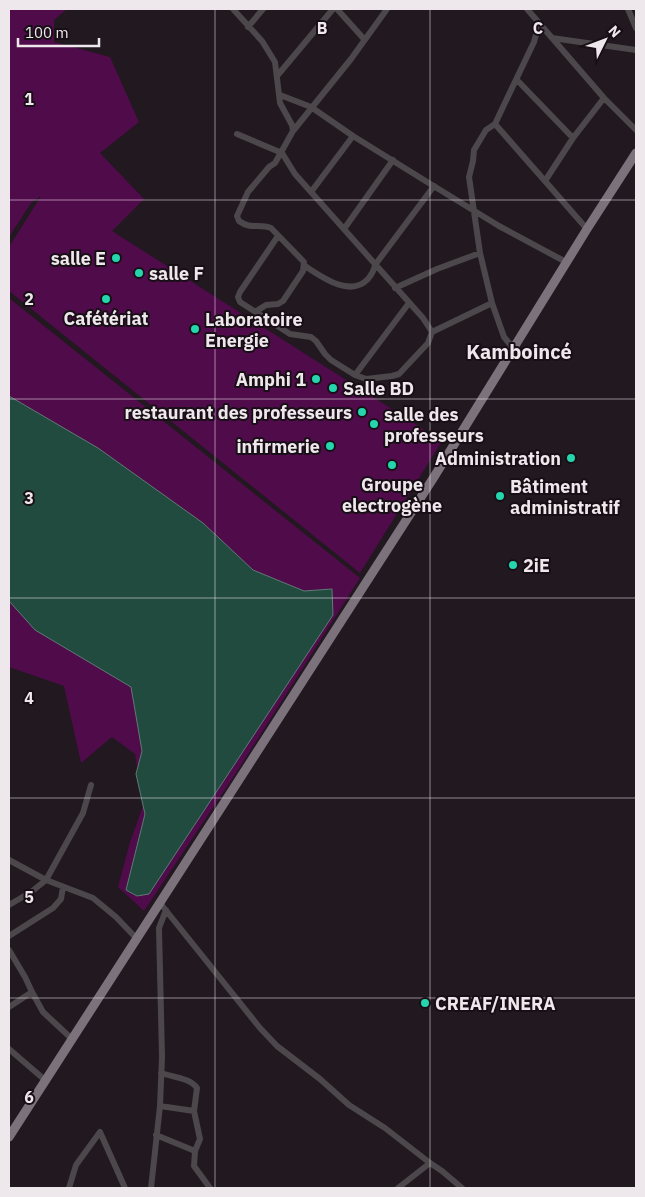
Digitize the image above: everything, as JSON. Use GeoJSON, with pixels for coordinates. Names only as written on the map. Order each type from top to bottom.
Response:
{"type":"FeatureCollection","features":[{"type":"Feature","properties":{"kind":"main road"},"geometry":{"type":"LineString","coordinates":[[9,1137],[137,939],[163,907],[636,153]]}},
{"type":"Feature","properties":{"kind":"street"},"geometry":{"type":"LineString","coordinates":[[233,9],[270,52],[275,62],[281,107],[292,125],[293,131]]}},
{"type":"Feature","properties":{"kind":"street"},"geometry":{"type":"LineString","coordinates":[[248,27],[263,9]]}},
{"type":"Feature","properties":{"kind":"street"},"geometry":{"type":"LineString","coordinates":[[277,76],[333,9]]}},
{"type":"Feature","properties":{"kind":"street"},"geometry":{"type":"LineString","coordinates":[[337,9],[364,39]]}},
{"type":"Feature","properties":{"kind":"street"},"geometry":{"type":"LineString","coordinates":[[387,9],[351,59],[293,131],[275,163],[248,192],[237,216],[243,224],[254,227],[269,227],[304,262],[305,266],[336,284],[352,287],[364,283],[371,276],[375,265],[434,186]]}},
{"type":"Feature","properties":{"kind":"street"},"geometry":{"type":"LineString","coordinates":[[628,9],[636,28]]}},
{"type":"Feature","properties":{"kind":"street"},"geometry":{"type":"LineString","coordinates":[[530,10],[604,98],[636,130]]}},
{"type":"Feature","properties":{"kind":"street"},"geometry":{"type":"LineString","coordinates":[[514,349],[504,337],[492,303],[480,253],[472,209],[469,177],[474,150],[486,130],[495,124],[534,42],[539,23]]}},
{"type":"Feature","properties":{"kind":"street"},"geometry":{"type":"LineString","coordinates":[[552,38],[636,50]]}},
{"type":"Feature","properties":{"kind":"street"},"geometry":{"type":"LineString","coordinates":[[517,80],[573,138]]}},
{"type":"Feature","properties":{"kind":"street"},"geometry":{"type":"LineString","coordinates":[[280,95],[311,107],[353,136],[499,226],[566,262]]}},
{"type":"Feature","properties":{"kind":"street"},"geometry":{"type":"LineString","coordinates":[[545,182],[573,138],[604,98]]}},
{"type":"Feature","properties":{"kind":"street"},"geometry":{"type":"LineString","coordinates":[[495,124],[587,229]]}},
{"type":"Feature","properties":{"kind":"street"},"geometry":{"type":"LineString","coordinates":[[237,134],[282,153],[295,174],[423,318],[432,332]]}},
{"type":"Feature","properties":{"kind":"street"},"geometry":{"type":"LineString","coordinates":[[311,192],[353,136]]}},
{"type":"Feature","properties":{"kind":"street"},"geometry":{"type":"LineString","coordinates":[[344,229],[393,160]]}},
{"type":"Feature","properties":{"kind":"street"},"geometry":{"type":"LineString","coordinates":[[278,236],[240,292],[238,297],[240,302],[290,334],[310,337],[316,341],[331,360],[355,375],[366,378],[399,374],[428,343],[432,332],[492,303]]}},
{"type":"Feature","properties":{"kind":"street"},"geometry":{"type":"LineString","coordinates":[[395,288],[437,269],[480,253]]}},
{"type":"Feature","properties":{"kind":"street"},"geometry":{"type":"LineString","coordinates":[[255,312],[266,305],[278,304],[283,301],[305,266]]}},
{"type":"Feature","properties":{"kind":"street"},"geometry":{"type":"LineString","coordinates":[[355,375],[409,303]]}},
{"type":"Feature","properties":{"kind":"street"},"geometry":{"type":"LineString","coordinates":[[9,905],[31,892],[46,880],[83,813],[91,785]]}},
{"type":"Feature","properties":{"kind":"street"},"geometry":{"type":"LineString","coordinates":[[9,860],[46,880],[93,898],[116,917],[137,939]]}},
{"type":"Feature","properties":{"kind":"street"},"geometry":{"type":"LineString","coordinates":[[9,936],[53,908],[60,899],[63,887]]}},
{"type":"Feature","properties":{"kind":"street"},"geometry":{"type":"LineString","coordinates":[[151,1188],[160,1106],[162,1030],[159,928],[163,907]]}},
{"type":"Feature","properties":{"kind":"street"},"geometry":{"type":"LineString","coordinates":[[163,907],[260,1028],[277,1046],[320,1079],[349,1105],[385,1128],[462,1188]]}},
{"type":"Feature","properties":{"kind":"street"},"geometry":{"type":"LineString","coordinates":[[9,950],[43,1012],[72,1039]]}},
{"type":"Feature","properties":{"kind":"street"},"geometry":{"type":"LineString","coordinates":[[9,1007],[32,992]]}},
{"type":"Feature","properties":{"kind":"street"},"geometry":{"type":"LineString","coordinates":[[9,1049],[45,1080]]}},
{"type":"Feature","properties":{"kind":"street"},"geometry":{"type":"LineString","coordinates":[[161,1073],[190,1082],[197,1088],[194,1111],[200,1139],[195,1151],[194,1166],[210,1188]]}},
{"type":"Feature","properties":{"kind":"street"},"geometry":{"type":"LineString","coordinates":[[160,1106],[194,1111]]}},
{"type":"Feature","properties":{"kind":"street"},"geometry":{"type":"LineString","coordinates":[[68,1188],[76,1165],[100,1132],[125,1188]]}},
{"type":"Feature","properties":{"kind":"street"},"geometry":{"type":"LineString","coordinates":[[156,1135],[195,1151]]}},
{"type":"Feature","properties":{"kind":"street"},"geometry":{"type":"LineString","coordinates":[[398,1188],[430,1163]]}},
{"type":"Feature","properties":{"kind":"shaded area"},"geometry":{"type":"Polygon","coordinates":[[[9,9],[67,9],[54,20],[54,42],[110,57],[139,122],[100,153],[144,199],[112,231],[442,441],[360,573],[9,291],[9,247],[41,196],[31,203],[9,237],[9,9]]]}},
{"type":"Feature","properties":{"kind":"shaded area"},"geometry":{"type":"Polygon","coordinates":[[[9,298],[360,578],[236,773],[144,911],[118,887],[130,842],[143,806],[135,754],[112,737],[81,763],[64,686],[9,667],[9,298]]]}},
{"type":"Feature","properties":{"kind":"shaded area"},"geometry":{"type":"Polygon","coordinates":[[[9,396],[98,448],[203,523],[253,570],[304,591],[332,589],[333,615],[149,894],[137,896],[126,890],[145,814],[136,774],[142,751],[131,687],[35,630],[9,601],[9,396]]]}},
{"type":"Feature","properties":{"kind":"place","name":"salle E"},"geometry":{"type":"Point","coordinates":[116,258]}},
{"type":"Feature","properties":{"kind":"place","name":"salle F"},"geometry":{"type":"Point","coordinates":[139,273]}},
{"type":"Feature","properties":{"kind":"place","name":"Cafétériat"},"geometry":{"type":"Point","coordinates":[106,299]}},
{"type":"Feature","properties":{"kind":"place","name":"Laboratoire Energie"},"geometry":{"type":"Point","coordinates":[195,329]}},
{"type":"Feature","properties":{"kind":"place","name":"Amphi 1"},"geometry":{"type":"Point","coordinates":[316,379]}},
{"type":"Feature","properties":{"kind":"place","name":"Salle BD"},"geometry":{"type":"Point","coordinates":[333,388]}},
{"type":"Feature","properties":{"kind":"place","name":"restaurant des professeurs"},"geometry":{"type":"Point","coordinates":[362,412]}},
{"type":"Feature","properties":{"kind":"place","name":"salle des professeurs"},"geometry":{"type":"Point","coordinates":[374,424]}},
{"type":"Feature","properties":{"kind":"place","name":"infirmerie"},"geometry":{"type":"Point","coordinates":[330,446]}},
{"type":"Feature","properties":{"kind":"place","name":"Administration"},"geometry":{"type":"Point","coordinates":[571,458]}},
{"type":"Feature","properties":{"kind":"place","name":"Groupe electrogène"},"geometry":{"type":"Point","coordinates":[392,465]}},
{"type":"Feature","properties":{"kind":"place","name":"Bâtiment administratif"},"geometry":{"type":"Point","coordinates":[500,496]}},
{"type":"Feature","properties":{"kind":"place","name":"2iE"},"geometry":{"type":"Point","coordinates":[513,565]}},
{"type":"Feature","properties":{"kind":"place","name":"CREAF/INERA"},"geometry":{"type":"Point","coordinates":[425,1003]}},
{"type":"Feature","properties":{"kind":"district","name":"Kamboincé"},"geometry":{"type":"Point","coordinates":[519,351]}}]}
